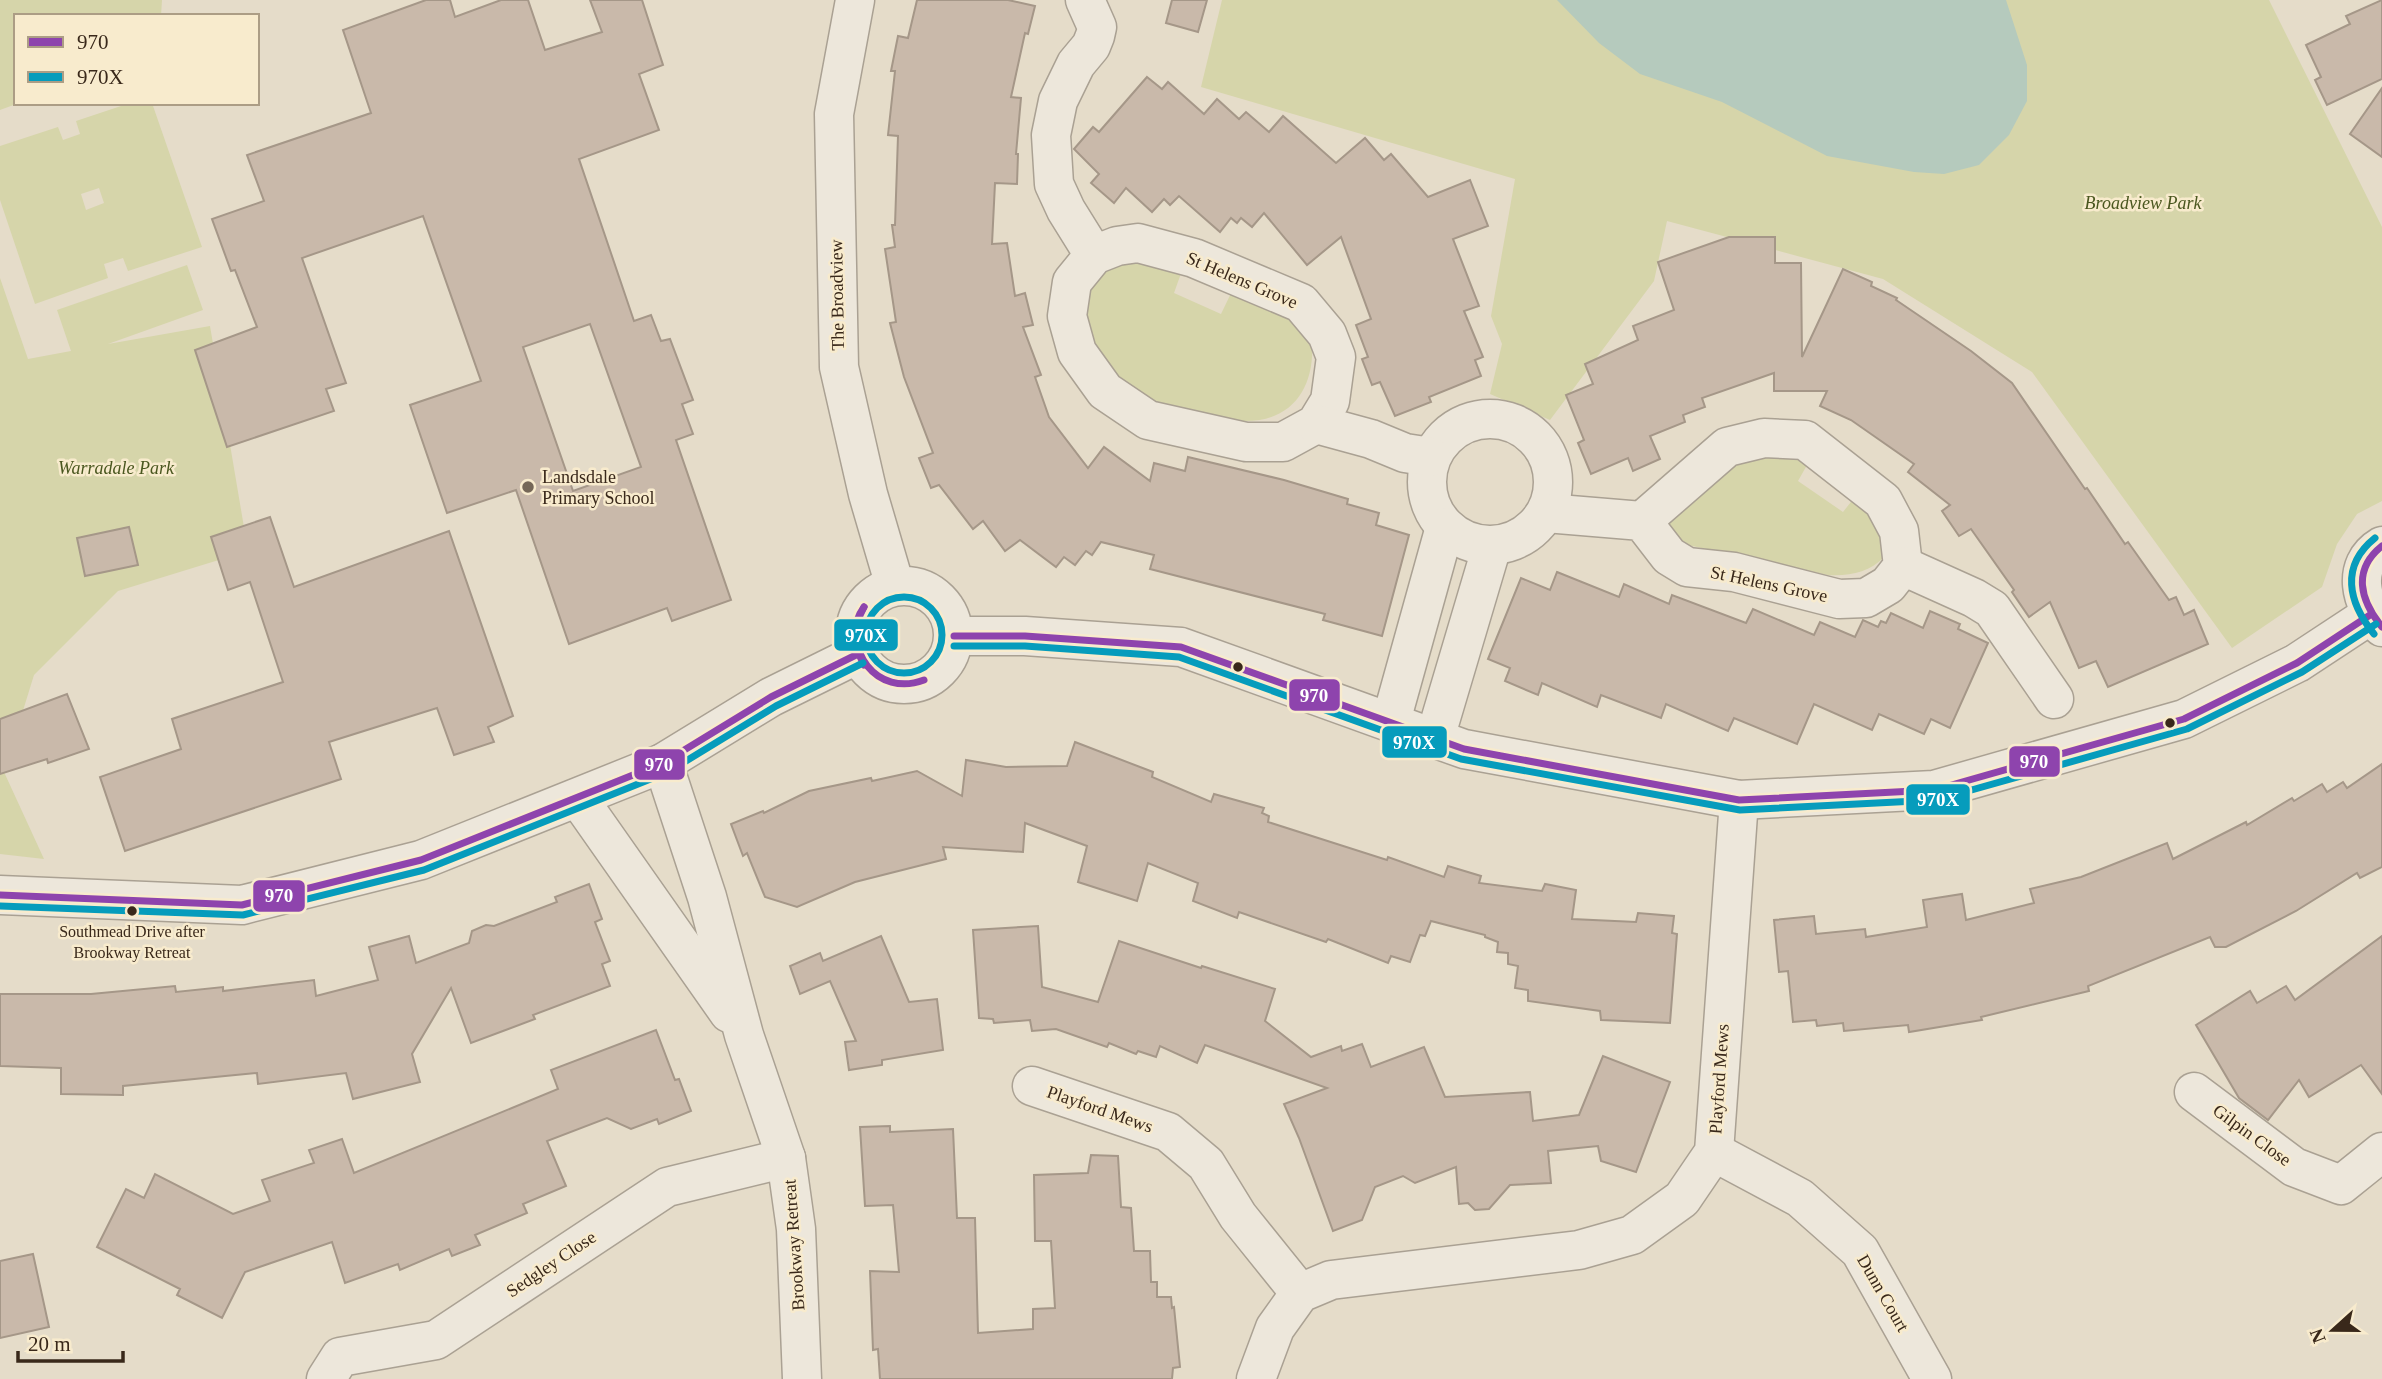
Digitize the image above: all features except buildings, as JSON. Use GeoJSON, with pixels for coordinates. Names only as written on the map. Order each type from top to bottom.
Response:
{"type":"FeatureCollection","features":[{"type":"Feature","properties":{"kind":"street","name":"The Broadview"},"geometry":{"type":"LineString","coordinates":[[855,0],[834,114],[839,368],[868,494],[895,586]]}},
{"type":"Feature","properties":{"kind":"street"},"geometry":{"type":"LineString","coordinates":[[1085,0],[1097,27],[1095,36],[1091,46],[1076,64],[1058,100],[1051,135],[1054,184],[1066,210],[1094,255],[1072,282],[1067,316],[1077,352],[1105,391],[1148,420],[1246,442],[1283,442],[1316,424],[1371,439],[1405,453],[1431,457]]}},
{"type":"Feature","properties":{"kind":"street","name":"St Helens Grove"},"geometry":{"type":"LineString","coordinates":[[1094,255],[1117,246],[1138,243],[1194,258],[1301,303],[1327,334],[1336,357],[1330,401],[1316,424]]}},
{"type":"Feature","properties":{"kind":"street"},"geometry":{"type":"LineString","coordinates":[[1482,418],[1510,421],[1530,432],[1544,449],[1553,470],[1553,493],[1546,513],[1532,531],[1513,542],[1492,546],[1470,542],[1445,527],[1432,509],[1426,487],[1431,457],[1443,439],[1461,425],[1482,418]]}},
{"type":"Feature","properties":{"kind":"street"},"geometry":{"type":"LineString","coordinates":[[1546,513],[1642,521],[1727,447],[1764,438],[1805,440],[1883,501],[1899,531],[1903,566],[1992,609],[2054,699]]}},
{"type":"Feature","properties":{"kind":"street","name":"St Helens Grove"},"geometry":{"type":"LineString","coordinates":[[1642,521],[1669,556],[1687,567],[1734,572],[1839,599],[1866,598],[1888,585],[1903,566]]}},
{"type":"Feature","properties":{"kind":"street"},"geometry":{"type":"LineString","coordinates":[[1391,721],[1445,527]]}},
{"type":"Feature","properties":{"kind":"street"},"geometry":{"type":"LineString","coordinates":[[1435,738],[1492,546]]}},
{"type":"Feature","properties":{"kind":"street"},"geometry":{"type":"LineString","coordinates":[[954,636],[1025,636],[1181,648],[1464,749],[1739,800],[1934,790],[2184,719],[2376,621],[2362,594],[2362,576],[2367,562],[2382,546]]}},
{"type":"Feature","properties":{"kind":"street"},"geometry":{"type":"LineString","coordinates":[[895,586],[913,586],[929,592],[943,603],[951,618],[954,636],[947,659],[940,669],[919,682],[895,684],[883,680],[864,664],[858,654],[855,639],[861,611],[875,595],[895,586]]}},
{"type":"Feature","properties":{"kind":"street"},"geometry":{"type":"LineString","coordinates":[[0,895],[243,905],[421,860],[663,763],[771,697],[858,654]]}},
{"type":"Feature","properties":{"kind":"street","name":"Brookway Retreat"},"geometry":{"type":"LineString","coordinates":[[663,763],[707,897],[744,1035],[786,1158],[796,1229],[802,1379]]}},
{"type":"Feature","properties":{"kind":"street","name":"Brookway Retreat"},"geometry":{"type":"LineString","coordinates":[[578,798],[744,1035]]}},
{"type":"Feature","properties":{"kind":"street","name":"Playford Mews"},"geometry":{"type":"LineString","coordinates":[[1032,1086],[1168,1132],[1206,1164],[1238,1216],[1300,1293],[1331,1280],[1579,1250],[1632,1235],[1682,1199],[1714,1152],[1739,800]]}},
{"type":"Feature","properties":{"kind":"street","name":"Gilpin Close"},"geometry":{"type":"LineString","coordinates":[[2194,1092],[2294,1167],[2341,1185],[2382,1152]]}},
{"type":"Feature","properties":{"kind":"street","name":"Dunn Court"},"geometry":{"type":"LineString","coordinates":[[1714,1152],[1800,1199],[1860,1251],[1932,1379]]}},
{"type":"Feature","properties":{"kind":"street","name":"Sedgley Close"},"geometry":{"type":"LineString","coordinates":[[326,1379],[340,1357],[436,1340],[667,1187],[786,1158]]}},
{"type":"Feature","properties":{"kind":"street"},"geometry":{"type":"LineString","coordinates":[[1256,1379],[1275,1328],[1300,1293]]}},
{"type":"Feature","properties":{"kind":"green space"},"geometry":{"type":"Polygon","coordinates":[[[0,0],[162,0],[161,14],[14,14],[14,105],[0,110],[0,0]]]}},
{"type":"Feature","properties":{"kind":"green space","name":"Broadview Park"},"geometry":{"type":"Polygon","coordinates":[[[1222,0],[2269,0],[2382,227],[2382,501],[2357,514],[2337,544],[2322,587],[2232,648],[2032,372],[1883,279],[1667,221],[1654,281],[1550,420],[1490,394],[1502,344],[1491,316],[1515,179],[1201,87],[1222,0]]]}},
{"type":"Feature","properties":{"kind":"green space"},"geometry":{"type":"Polygon","coordinates":[[[124,105],[153,105],[202,247],[128,271],[123,258],[104,264],[108,278],[35,304],[0,200],[0,146],[58,127],[63,140],[80,134],[76,121],[124,105]],[[99,188],[81,194],[86,210],[104,203],[99,188]]]}},
{"type":"Feature","properties":{"kind":"green space"},"geometry":{"type":"Polygon","coordinates":[[[1112,255],[1184,265],[1174,293],[1221,314],[1234,287],[1268,297],[1312,342],[1309,374],[1296,400],[1274,416],[1241,421],[1157,402],[1123,387],[1107,368],[1081,325],[1089,272],[1112,255]]]}},
{"type":"Feature","properties":{"kind":"green space","name":"Warradale Park"},"geometry":{"type":"Polygon","coordinates":[[[187,265],[203,310],[108,344],[210,326],[248,551],[118,591],[34,675],[4,772],[44,859],[0,854],[0,278],[28,359],[71,351],[57,310],[187,265]]]}},
{"type":"Feature","properties":{"kind":"green space"},"geometry":{"type":"Polygon","coordinates":[[[1729,454],[1811,458],[1798,481],[1843,512],[1858,493],[1881,515],[1885,556],[1859,572],[1828,575],[1683,544],[1660,515],[1729,454]]]}},
{"type":"Feature","properties":{"kind":"shaded area"},"geometry":{"type":"Polygon","coordinates":[[[1557,0],[2006,0],[2027,65],[2027,101],[2009,135],[1979,165],[1944,174],[1914,172],[1827,156],[1722,102],[1640,74],[1599,43],[1557,0]]]}},
{"type":"Feature","properties":{"kind":"transit line","name":"970X"},"geometry":{"type":"LineString","coordinates":[[2374,634],[2358,609],[2352,572],[2356,560],[2375,538]]}},
{"type":"Feature","properties":{"kind":"transit line","name":"970"},"geometry":{"type":"LineString","coordinates":[[2382,546],[2366,565],[2362,585],[2368,606],[2382,627]]}},
{"type":"Feature","properties":{"kind":"transit line","name":"970X"},"geometry":{"type":"LineString","coordinates":[[904,597],[919,600],[931,608],[939,620],[942,635],[939,650],[931,662],[919,670],[904,673],[889,670],[877,662],[869,650],[866,635],[869,620],[877,608],[889,600],[904,597]]}},
{"type":"Feature","properties":{"kind":"transit line","name":"970"},"geometry":{"type":"LineString","coordinates":[[864,607],[857,621],[855,636],[864,665]]}},
{"type":"Feature","properties":{"kind":"transit line","name":"970"},"geometry":{"type":"LineString","coordinates":[[864,607],[858,623],[857,639],[867,666],[878,676],[891,682],[907,684],[924,680]]}},
{"type":"Feature","properties":{"kind":"transit line","name":"970"},"geometry":{"type":"LineString","coordinates":[[954,636],[1025,636],[1181,647],[1464,749],[1739,800],[1934,790],[2184,719],[2297,663],[2370,615]]}},
{"type":"Feature","properties":{"kind":"transit line","name":"970X"},"geometry":{"type":"LineString","coordinates":[[954,646],[1025,646],[1179,657],[1461,759],[1740,810],[1936,800],[2187,729],[2302,672],[2376,624]]}},
{"type":"Feature","properties":{"kind":"transit line","name":"970"},"geometry":{"type":"LineString","coordinates":[[0,895],[242,905],[421,860],[663,763],[771,697],[858,654]]}},
{"type":"Feature","properties":{"kind":"transit line","name":"970X"},"geometry":{"type":"LineString","coordinates":[[0,906],[243,915],[424,870],[668,772],[776,706],[863,663]]}},
{"type":"Feature","properties":{"kind":"place","name":"Landsdale Primary School"},"geometry":{"type":"Point","coordinates":[528,487]}},
{"type":"Feature","properties":{"kind":"place","name":"Southmead Drive after Brookway Retreat"},"geometry":{"type":"Point","coordinates":[132,911]}}]}
